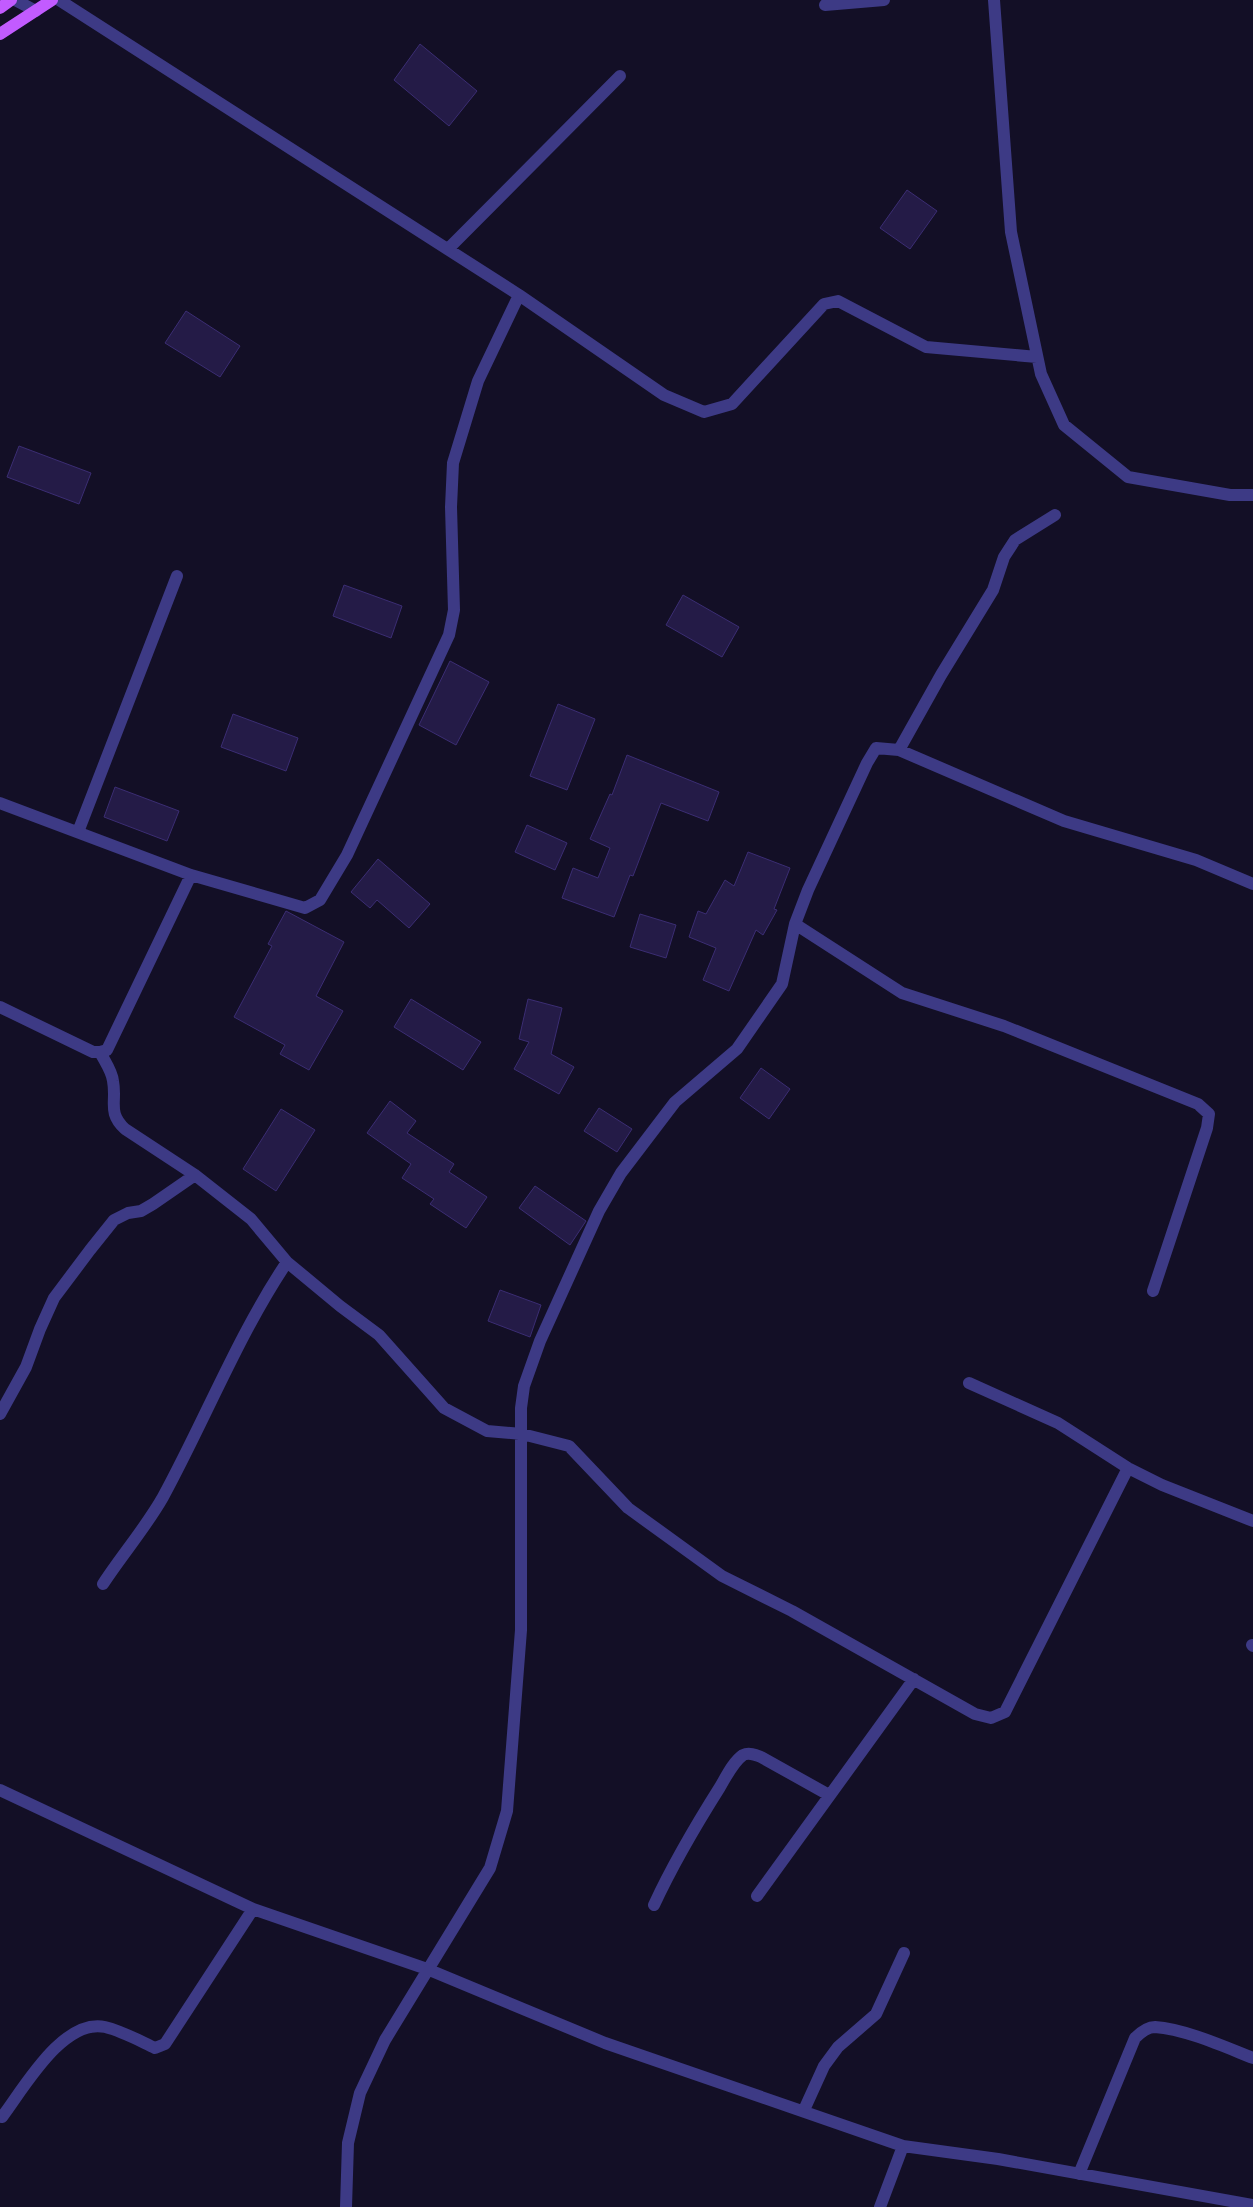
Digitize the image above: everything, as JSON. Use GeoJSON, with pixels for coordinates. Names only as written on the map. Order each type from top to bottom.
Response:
{"type":"FeatureCollection","features":[{"type":"Feature","properties":{"kind":"main road"},"geometry":{"type":"LineString","coordinates":[[0,8],[11,0]]}},
{"type":"Feature","properties":{"kind":"main road"},"geometry":{"type":"LineString","coordinates":[[0,34],[52,0]]}},
{"type":"Feature","properties":{"kind":"street"},"geometry":{"type":"LineString","coordinates":[[15,0],[36,11]]}},
{"type":"Feature","properties":{"kind":"street"},"geometry":{"type":"LineString","coordinates":[[59,0],[519,295],[664,395],[704,412],[732,404],[824,304],[831,301],[838,301],[926,347],[1038,357]]}},
{"type":"Feature","properties":{"kind":"street"},"geometry":{"type":"LineString","coordinates":[[825,5],[884,0]]}},
{"type":"Feature","properties":{"kind":"street"},"geometry":{"type":"LineString","coordinates":[[994,0],[1011,232],[1042,374],[1064,425],[1128,478],[1230,495],[1253,494]]}},
{"type":"Feature","properties":{"kind":"street"},"geometry":{"type":"LineString","coordinates":[[448,249],[620,76]]}},
{"type":"Feature","properties":{"kind":"street"},"geometry":{"type":"LineString","coordinates":[[0,803],[190,875],[305,908],[320,900],[347,855],[449,635],[454,610],[451,507],[453,463],[478,381],[519,295]]}},
{"type":"Feature","properties":{"kind":"street"},"geometry":{"type":"LineString","coordinates":[[898,750],[993,590],[1004,557],[1015,540],[1055,515]]}},
{"type":"Feature","properties":{"kind":"street"},"geometry":{"type":"LineString","coordinates":[[78,832],[177,576]]}},
{"type":"Feature","properties":{"kind":"street"},"geometry":{"type":"LineString","coordinates":[[346,2207],[348,2143],[360,2094],[385,2040],[490,1868],[507,1811],[521,1630],[521,1408],[524,1386],[540,1341],[600,1211],[621,1173],[676,1102],[737,1049],[782,984],[795,924],[808,890],[867,763],[876,748],[898,750],[1064,821],[1196,860],[1253,884]]}},
{"type":"Feature","properties":{"kind":"street"},"geometry":{"type":"LineString","coordinates":[[0,1007],[93,1052],[107,1050],[190,875]]}},
{"type":"Feature","properties":{"kind":"street"},"geometry":{"type":"LineString","coordinates":[[795,924],[902,993],[1004,1026],[1198,1104],[1209,1114],[1207,1128],[1153,1291]]}},
{"type":"Feature","properties":{"kind":"street"},"geometry":{"type":"LineString","coordinates":[[100,1052],[112,1074],[114,1083],[114,1114],[125,1129],[195,1175],[252,1219],[287,1262],[379,1336],[444,1408],[487,1431],[522,1434],[569,1446],[628,1508],[722,1576],[792,1611],[975,1714],[991,1718],[1005,1712],[1128,1468]]}},
{"type":"Feature","properties":{"kind":"street"},"geometry":{"type":"LineString","coordinates":[[0,1414],[26,1368],[54,1298],[114,1220],[128,1213],[141,1211],[195,1175]]}},
{"type":"Feature","properties":{"kind":"street"},"geometry":{"type":"LineString","coordinates":[[102,1584],[162,1499],[199,1428],[225,1368],[267,1293],[287,1262]]}},
{"type":"Feature","properties":{"kind":"street"},"geometry":{"type":"LineString","coordinates":[[969,1383],[1058,1423],[1128,1468],[1162,1485],[1253,1521]]}},
{"type":"Feature","properties":{"kind":"street"},"geometry":{"type":"LineString","coordinates":[[757,1896],[828,1795],[914,1679]]}},
{"type":"Feature","properties":{"kind":"street"},"geometry":{"type":"LineString","coordinates":[[654,1905],[672,1867],[716,1793],[732,1768],[744,1755],[751,1754],[761,1757],[828,1795]]}},
{"type":"Feature","properties":{"kind":"street"},"geometry":{"type":"LineString","coordinates":[[0,1790],[253,1909],[427,1969],[605,2043],[804,2110],[903,2146],[998,2159],[1253,2205]]}},
{"type":"Feature","properties":{"kind":"street"},"geometry":{"type":"LineString","coordinates":[[2,2117],[57,2044],[72,2033],[104,2027],[156,2048],[165,2044],[253,1909]]}},
{"type":"Feature","properties":{"kind":"street"},"geometry":{"type":"LineString","coordinates":[[804,2110],[824,2066],[838,2047],[876,2014],[904,1953]]}},
{"type":"Feature","properties":{"kind":"street"},"geometry":{"type":"LineString","coordinates":[[1079,2174],[1135,2038],[1142,2031],[1154,2027],[1200,2038],[1253,2058]]}},
{"type":"Feature","properties":{"kind":"street"},"geometry":{"type":"LineString","coordinates":[[880,2207],[903,2146]]}},
{"type":"Feature","properties":{"kind":"building"},"geometry":{"type":"Polygon","coordinates":[[[420,44],[477,91],[449,126],[394,80],[420,44]]]}},
{"type":"Feature","properties":{"kind":"building"},"geometry":{"type":"Polygon","coordinates":[[[907,190],[937,211],[910,249],[880,228],[907,190]]]}},
{"type":"Feature","properties":{"kind":"building"},"geometry":{"type":"Polygon","coordinates":[[[186,311],[240,346],[220,377],[165,343],[186,311]]]}},
{"type":"Feature","properties":{"kind":"building"},"geometry":{"type":"Polygon","coordinates":[[[19,446],[91,473],[79,504],[7,477],[19,446]]]}},
{"type":"Feature","properties":{"kind":"building"},"geometry":{"type":"Polygon","coordinates":[[[344,585],[402,606],[391,638],[333,616],[344,585]]]}},
{"type":"Feature","properties":{"kind":"building"},"geometry":{"type":"Polygon","coordinates":[[[683,595],[739,627],[722,657],[666,625],[683,595]]]}},
{"type":"Feature","properties":{"kind":"building"},"geometry":{"type":"Polygon","coordinates":[[[450,661],[489,682],[456,745],[419,725],[450,661]]]}},
{"type":"Feature","properties":{"kind":"building"},"geometry":{"type":"Polygon","coordinates":[[[558,704],[595,719],[567,790],[530,776],[558,704]]]}},
{"type":"Feature","properties":{"kind":"building"},"geometry":{"type":"Polygon","coordinates":[[[233,714],[298,738],[286,771],[221,747],[233,714]]]}},
{"type":"Feature","properties":{"kind":"building"},"geometry":{"type":"Polygon","coordinates":[[[627,755],[719,792],[708,821],[661,803],[633,876],[630,875],[614,917],[562,898],[573,868],[598,878],[610,848],[590,839],[610,794],[612,795],[627,755]]]}},
{"type":"Feature","properties":{"kind":"building"},"geometry":{"type":"Polygon","coordinates":[[[115,787],[179,811],[167,841],[104,817],[115,787]]]}},
{"type":"Feature","properties":{"kind":"building"},"geometry":{"type":"Polygon","coordinates":[[[527,825],[567,843],[555,870],[515,852],[527,825]]]}},
{"type":"Feature","properties":{"kind":"building"},"geometry":{"type":"Polygon","coordinates":[[[748,852],[790,868],[774,909],[777,910],[763,935],[756,930],[729,991],[703,980],[716,948],[689,937],[698,911],[706,914],[725,880],[734,886],[748,852]]]}},
{"type":"Feature","properties":{"kind":"building"},"geometry":{"type":"Polygon","coordinates":[[[378,859],[430,904],[409,928],[377,900],[370,908],[351,892],[378,859]]]}},
{"type":"Feature","properties":{"kind":"building"},"geometry":{"type":"Polygon","coordinates":[[[286,911],[344,942],[316,996],[343,1011],[309,1070],[280,1054],[285,1045],[234,1017],[272,946],[268,944],[286,911]]]}},
{"type":"Feature","properties":{"kind":"building"},"geometry":{"type":"Polygon","coordinates":[[[640,914],[676,925],[666,958],[630,947],[640,914]]]}},
{"type":"Feature","properties":{"kind":"building"},"geometry":{"type":"Polygon","coordinates":[[[411,999],[481,1042],[463,1070],[394,1027],[411,999]]]}},
{"type":"Feature","properties":{"kind":"building"},"geometry":{"type":"Polygon","coordinates":[[[528,999],[562,1008],[551,1054],[574,1067],[559,1094],[514,1069],[529,1042],[519,1039],[528,999]]]}},
{"type":"Feature","properties":{"kind":"building"},"geometry":{"type":"Polygon","coordinates":[[[761,1068],[790,1089],[769,1119],[740,1098],[761,1068]]]}},
{"type":"Feature","properties":{"kind":"building"},"geometry":{"type":"Polygon","coordinates":[[[390,1101],[416,1121],[407,1133],[454,1164],[449,1172],[487,1197],[466,1228],[430,1204],[434,1199],[402,1178],[411,1164],[367,1133],[390,1101]]]}},
{"type":"Feature","properties":{"kind":"building"},"geometry":{"type":"Polygon","coordinates":[[[599,1108],[632,1129],[617,1152],[584,1131],[599,1108]]]}},
{"type":"Feature","properties":{"kind":"building"},"geometry":{"type":"Polygon","coordinates":[[[281,1109],[315,1130],[276,1191],[243,1169],[281,1109]]]}},
{"type":"Feature","properties":{"kind":"building"},"geometry":{"type":"Polygon","coordinates":[[[535,1186],[586,1221],[570,1245],[519,1208],[535,1186]]]}},
{"type":"Feature","properties":{"kind":"building"},"geometry":{"type":"Polygon","coordinates":[[[500,1290],[541,1305],[530,1337],[488,1321],[500,1290]]]}}]}
